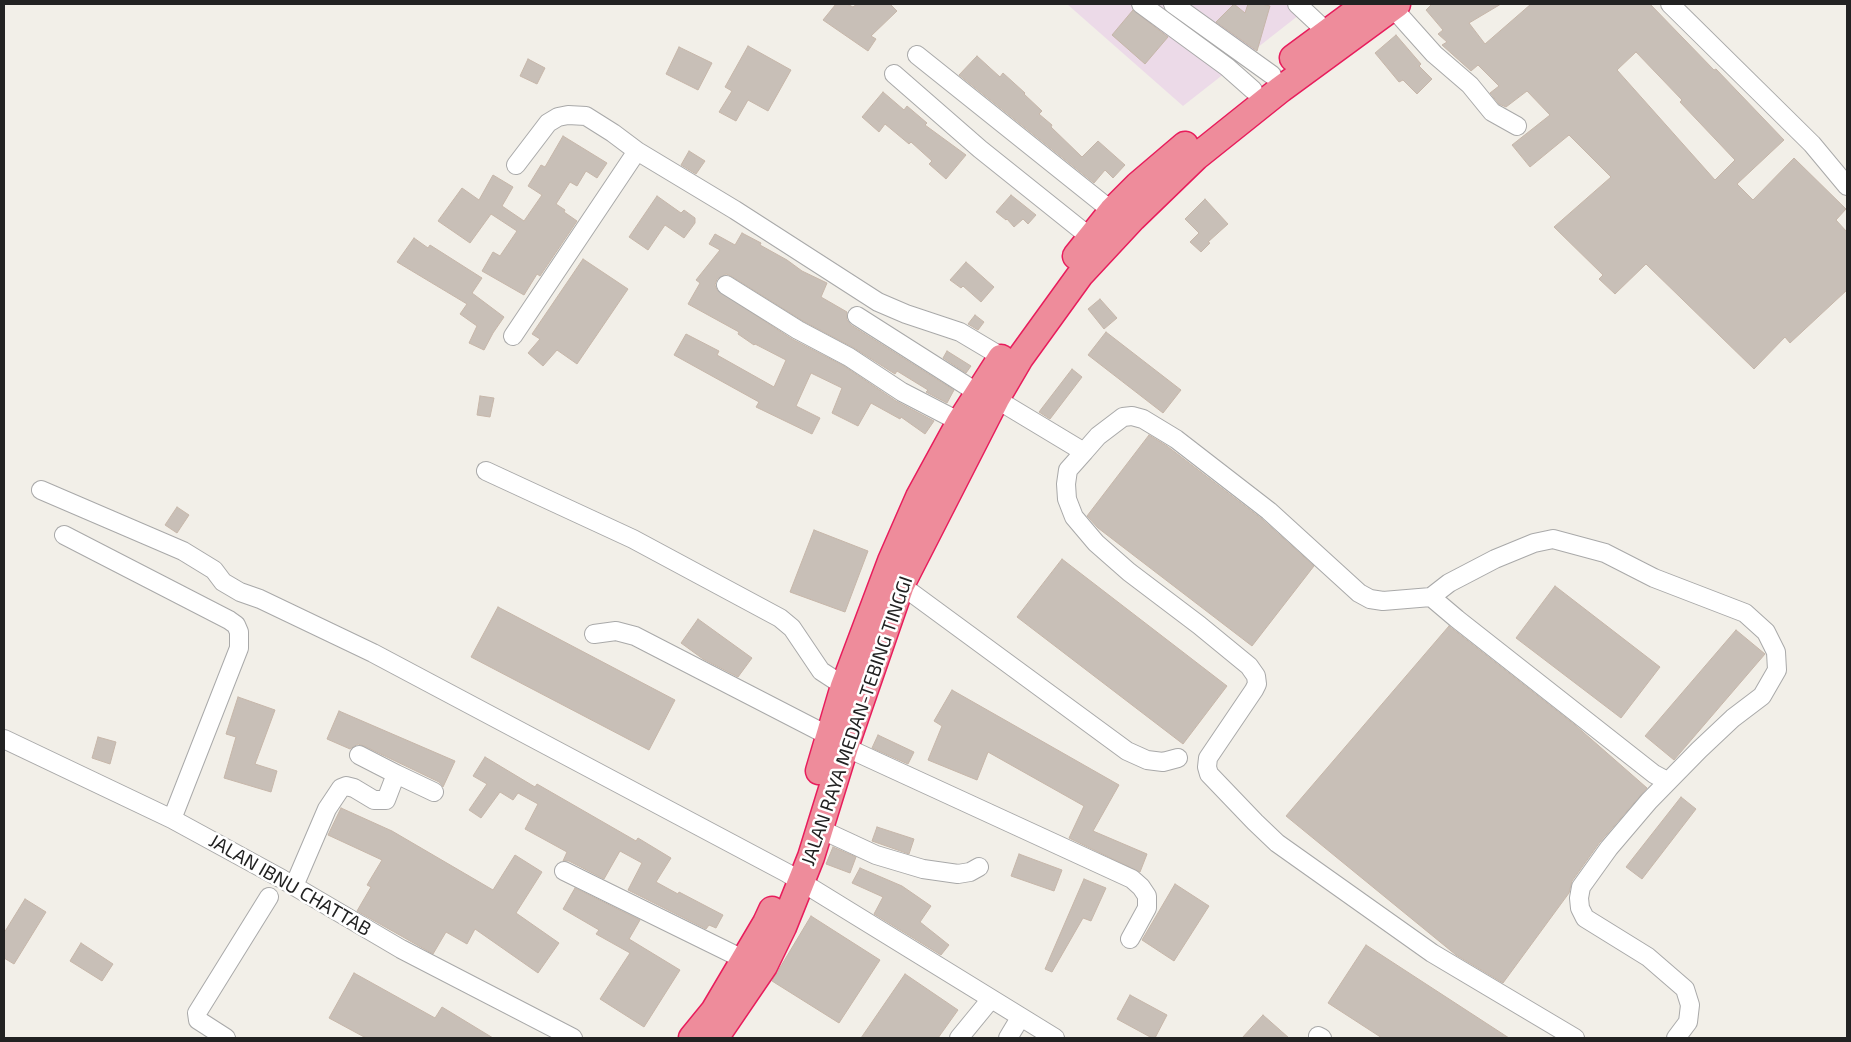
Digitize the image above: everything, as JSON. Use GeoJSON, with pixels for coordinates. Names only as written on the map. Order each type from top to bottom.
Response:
{"type":"FeatureCollection","features":[{"type":"Feature","properties":{"kind":"highway","name":"JALAN RAYA MEDAN-TEBING TINGGI"},"geometry":{"type":"LineString","coordinates":[[715,1038],[764,966],[783,927],[802,835],[837,741],[901,585],[987,396],[1002,357],[1090,237],[1112,211],[1151,174],[1262,83],[1366,4]]}},
{"type":"Feature","properties":{"kind":"highway","name":"JALAN RAYA MEDAN-TEBING TINGGI"},"geometry":{"type":"LineString","coordinates":[[692,1038],[714,1011],[794,878],[820,829],[837,741],[844,686],[891,560],[918,497],[960,422],[987,396],[1020,358],[1080,275],[1133,218],[1196,157],[1313,65],[1395,6]]}},
{"type":"Feature","properties":{"kind":"street"},"geometry":{"type":"LineString","coordinates":[[1141,4],[1227,67],[1262,83]]}},
{"type":"Feature","properties":{"kind":"street"},"geometry":{"type":"LineString","coordinates":[[1174,4],[1262,83]]}},
{"type":"Feature","properties":{"kind":"street"},"geometry":{"type":"LineString","coordinates":[[1298,4],[1327,32]]}},
{"type":"Feature","properties":{"kind":"street"},"geometry":{"type":"LineString","coordinates":[[1670,4],[1812,144],[1847,186]]}},
{"type":"Feature","properties":{"kind":"street"},"geometry":{"type":"LineString","coordinates":[[1395,6],[1434,54],[1470,85],[1492,112],[1517,126]]}},
{"type":"Feature","properties":{"kind":"street"},"geometry":{"type":"LineString","coordinates":[[917,55],[1112,211]]}},
{"type":"Feature","properties":{"kind":"street"},"geometry":{"type":"LineString","coordinates":[[894,74],[980,149],[1090,237]]}},
{"type":"Feature","properties":{"kind":"street"},"geometry":{"type":"LineString","coordinates":[[516,165],[548,123],[568,114],[586,116],[637,151],[735,210],[878,302],[906,314],[960,332],[1002,357]]}},
{"type":"Feature","properties":{"kind":"street"},"geometry":{"type":"LineString","coordinates":[[513,336],[637,151]]}},
{"type":"Feature","properties":{"kind":"street"},"geometry":{"type":"LineString","coordinates":[[726,284],[798,330],[850,357],[902,392],[960,422]]}},
{"type":"Feature","properties":{"kind":"street"},"geometry":{"type":"LineString","coordinates":[[857,316],[987,396],[1084,452]]}},
{"type":"Feature","properties":{"kind":"street"},"geometry":{"type":"LineString","coordinates":[[1575,1038],[1432,953],[1277,843],[1209,774],[1208,758],[1254,690],[1257,684],[1256,676],[1249,666],[1129,572],[1096,543],[1074,518],[1066,499],[1068,470],[1098,436],[1123,417],[1132,416],[1143,419],[1176,439],[1269,511],[1359,593],[1370,599],[1383,601],[1431,597],[1449,583],[1495,559],[1534,543],[1553,539],[1605,553],[1654,578],[1745,613],[1766,632],[1776,652],[1777,670],[1762,696],[1733,718],[1667,781],[1608,848],[1581,887],[1580,908],[1586,918],[1648,957],[1685,989],[1690,1005],[1688,1022],[1676,1038]]}},
{"type":"Feature","properties":{"kind":"street"},"geometry":{"type":"LineString","coordinates":[[486,471],[633,539],[780,618],[792,628],[821,671],[844,686]]}},
{"type":"Feature","properties":{"kind":"street"},"geometry":{"type":"LineString","coordinates":[[41,490],[183,551],[214,570],[223,582],[240,592],[260,599],[373,653],[794,878],[1055,1038]]}},
{"type":"Feature","properties":{"kind":"street"},"geometry":{"type":"LineString","coordinates":[[64,535],[229,620],[236,625],[239,632],[239,648],[172,819]]}},
{"type":"Feature","properties":{"kind":"street"},"geometry":{"type":"LineString","coordinates":[[901,585],[1126,751],[1147,760],[1163,762],[1178,758]]}},
{"type":"Feature","properties":{"kind":"street"},"geometry":{"type":"LineString","coordinates":[[1431,597],[1654,774],[1667,781]]}},
{"type":"Feature","properties":{"kind":"street"},"geometry":{"type":"LineString","coordinates":[[594,634],[616,631],[635,636],[837,741],[1132,878],[1147,896],[1147,908],[1130,939]]}},
{"type":"Feature","properties":{"kind":"street","name":"JALAN IBNU CHATTAB"},"geometry":{"type":"LineString","coordinates":[[4,739],[172,819],[294,886],[401,949],[573,1038]]}},
{"type":"Feature","properties":{"kind":"street"},"geometry":{"type":"LineString","coordinates":[[359,755],[434,792]]}},
{"type":"Feature","properties":{"kind":"street"},"geometry":{"type":"LineString","coordinates":[[294,886],[327,809],[341,788],[346,786],[354,788],[374,800],[386,800],[396,774]]}},
{"type":"Feature","properties":{"kind":"street"},"geometry":{"type":"LineString","coordinates":[[820,829],[876,855],[923,868],[958,874],[970,872],[979,866]]}},
{"type":"Feature","properties":{"kind":"street"},"geometry":{"type":"LineString","coordinates":[[564,871],[744,960]]}},
{"type":"Feature","properties":{"kind":"street"},"geometry":{"type":"LineString","coordinates":[[226,1038],[198,1020],[197,1013],[269,897]]}},
{"type":"Feature","properties":{"kind":"street"},"geometry":{"type":"LineString","coordinates":[[959,1038],[991,999]]}},
{"type":"Feature","properties":{"kind":"street"},"geometry":{"type":"LineString","coordinates":[[1008,1038],[1020,1018]]}},
{"type":"Feature","properties":{"kind":"shaded area"},"geometry":{"type":"Polygon","coordinates":[[[1067,4],[1313,4],[1183,106],[1067,4]]]}},
{"type":"Feature","properties":{"kind":"building"},"geometry":{"type":"Polygon","coordinates":[[[836,4],[847,4],[853,7],[857,4],[890,4],[897,11],[871,36],[876,39],[868,51],[823,20],[836,4]]]}},
{"type":"Feature","properties":{"kind":"building"},"geometry":{"type":"Polygon","coordinates":[[[1234,4],[1245,13],[1248,4],[1270,6],[1257,51],[1216,22],[1234,4]]]}},
{"type":"Feature","properties":{"kind":"building"},"geometry":{"type":"Polygon","coordinates":[[[1432,4],[1501,4],[1469,23],[1485,44],[1531,4],[1650,4],[1784,140],[1737,184],[1753,200],[1794,158],[1846,209],[1836,220],[1847,232],[1847,290],[1790,343],[1785,337],[1754,369],[1646,264],[1615,294],[1599,279],[1603,275],[1554,227],[1611,177],[1569,135],[1530,167],[1512,145],[1550,115],[1527,91],[1506,107],[1499,104],[1490,93],[1499,86],[1478,65],[1471,71],[1442,45],[1447,42],[1438,34],[1443,30],[1426,10],[1432,4]],[[1636,52],[1617,70],[1715,180],[1735,160],[1680,102],[1682,100],[1636,52]]]}},
{"type":"Feature","properties":{"kind":"building"},"geometry":{"type":"Polygon","coordinates":[[[1133,10],[1168,37],[1145,64],[1112,35],[1133,10]]]}},
{"type":"Feature","properties":{"kind":"building"},"geometry":{"type":"Polygon","coordinates":[[[1396,35],[1421,64],[1419,66],[1432,79],[1417,94],[1403,80],[1399,82],[1375,53],[1396,35]]]}},
{"type":"Feature","properties":{"kind":"building"},"geometry":{"type":"Polygon","coordinates":[[[748,46],[791,70],[768,111],[748,100],[736,121],[719,112],[732,91],[725,87],[748,46]]]}},
{"type":"Feature","properties":{"kind":"building"},"geometry":{"type":"Polygon","coordinates":[[[679,47],[712,63],[698,90],[666,74],[679,47]]]}},
{"type":"Feature","properties":{"kind":"building"},"geometry":{"type":"Polygon","coordinates":[[[977,56],[1000,77],[1003,73],[1025,93],[1042,111],[1039,114],[1082,157],[1098,141],[1125,165],[1113,178],[1105,170],[1094,183],[959,75],[977,56]]]}},
{"type":"Feature","properties":{"kind":"building"},"geometry":{"type":"Polygon","coordinates":[[[528,59],[545,68],[537,84],[520,76],[528,59]]]}},
{"type":"Feature","properties":{"kind":"building"},"geometry":{"type":"Polygon","coordinates":[[[883,92],[904,110],[907,106],[927,123],[925,125],[966,155],[946,179],[929,164],[932,161],[911,142],[909,144],[885,124],[879,132],[862,117],[883,92]]]}},
{"type":"Feature","properties":{"kind":"building"},"geometry":{"type":"Polygon","coordinates":[[[563,136],[607,163],[597,178],[586,171],[577,186],[570,182],[556,204],[577,221],[540,276],[537,274],[524,295],[482,271],[493,252],[500,256],[517,231],[491,214],[470,243],[438,221],[462,188],[479,200],[493,175],[513,187],[502,206],[524,221],[542,195],[528,186],[541,165],[545,167],[563,136]]]}},
{"type":"Feature","properties":{"kind":"building"},"geometry":{"type":"Polygon","coordinates":[[[689,151],[705,161],[696,174],[681,165],[689,151]]]}},
{"type":"Feature","properties":{"kind":"building"},"geometry":{"type":"Polygon","coordinates":[[[1011,195],[1036,215],[1028,224],[1023,219],[1014,227],[1007,219],[996,212],[1011,195]]]}},
{"type":"Feature","properties":{"kind":"building"},"geometry":{"type":"Polygon","coordinates":[[[657,196],[681,213],[684,210],[695,218],[695,223],[684,238],[665,225],[648,250],[629,237],[657,196]]]}},
{"type":"Feature","properties":{"kind":"building"},"geometry":{"type":"Polygon","coordinates":[[[1205,199],[1228,224],[1208,242],[1210,243],[1201,252],[1190,242],[1199,233],[1185,219],[1205,199]]]}},
{"type":"Feature","properties":{"kind":"building"},"geometry":{"type":"Polygon","coordinates":[[[742,233],[761,243],[760,245],[802,271],[827,283],[821,297],[847,312],[847,320],[851,325],[954,390],[947,403],[926,392],[928,390],[897,371],[895,374],[854,348],[803,321],[731,276],[726,274],[717,279],[715,285],[717,290],[792,339],[844,366],[896,401],[934,421],[925,434],[901,417],[900,419],[871,403],[858,426],[832,413],[842,388],[811,373],[796,406],[820,418],[812,434],[756,407],[759,402],[674,355],[686,334],[719,351],[717,355],[774,387],[786,360],[754,345],[738,334],[739,332],[688,304],[700,283],[696,280],[720,250],[709,244],[715,234],[735,245],[742,233]]]}},
{"type":"Feature","properties":{"kind":"building"},"geometry":{"type":"Polygon","coordinates":[[[414,238],[428,248],[430,245],[482,278],[472,293],[504,317],[484,350],[469,343],[477,326],[460,314],[467,304],[397,262],[414,238]]]}},
{"type":"Feature","properties":{"kind":"building"},"geometry":{"type":"Polygon","coordinates":[[[583,259],[628,289],[577,364],[557,350],[543,366],[528,353],[540,339],[532,334],[583,259]]]}},
{"type":"Feature","properties":{"kind":"building"},"geometry":{"type":"Polygon","coordinates":[[[966,262],[994,287],[981,302],[963,286],[961,288],[950,280],[966,262]]]}},
{"type":"Feature","properties":{"kind":"building"},"geometry":{"type":"Polygon","coordinates":[[[1100,299],[1117,318],[1104,329],[1088,309],[1100,299]]]}},
{"type":"Feature","properties":{"kind":"building"},"geometry":{"type":"Polygon","coordinates":[[[975,315],[984,322],[978,330],[968,324],[975,315]]]}},
{"type":"Feature","properties":{"kind":"building"},"geometry":{"type":"Polygon","coordinates":[[[1106,332],[1181,390],[1163,413],[1088,355],[1106,332]]]}},
{"type":"Feature","properties":{"kind":"building"},"geometry":{"type":"Polygon","coordinates":[[[947,351],[971,366],[966,373],[943,358],[947,351]]]}},
{"type":"Feature","properties":{"kind":"building"},"geometry":{"type":"Polygon","coordinates":[[[1072,369],[1082,377],[1050,419],[1039,412],[1072,369]]]}},
{"type":"Feature","properties":{"kind":"building"},"geometry":{"type":"Polygon","coordinates":[[[480,396],[494,398],[490,417],[477,415],[480,396]]]}},
{"type":"Feature","properties":{"kind":"building"},"geometry":{"type":"Polygon","coordinates":[[[1149,435],[1167,446],[1262,519],[1314,566],[1252,646],[1098,528],[1087,516],[1149,435]]]}},
{"type":"Feature","properties":{"kind":"building"},"geometry":{"type":"Polygon","coordinates":[[[177,507],[189,515],[177,533],[165,525],[177,507]]]}},
{"type":"Feature","properties":{"kind":"building"},"geometry":{"type":"Polygon","coordinates":[[[814,530],[868,551],[845,612],[790,592],[814,530]]]}},
{"type":"Feature","properties":{"kind":"building"},"geometry":{"type":"Polygon","coordinates":[[[1062,559],[1227,686],[1183,744],[1017,617],[1062,559]]]}},
{"type":"Feature","properties":{"kind":"building"},"geometry":{"type":"Polygon","coordinates":[[[1555,586],[1660,667],[1621,718],[1516,638],[1555,586]]]}},
{"type":"Feature","properties":{"kind":"building"},"geometry":{"type":"Polygon","coordinates":[[[498,607],[675,700],[649,750],[471,657],[498,607]]]}},
{"type":"Feature","properties":{"kind":"building"},"geometry":{"type":"Polygon","coordinates":[[[698,619],[752,658],[738,677],[703,659],[681,643],[698,619]]]}},
{"type":"Feature","properties":{"kind":"building"},"geometry":{"type":"Polygon","coordinates":[[[1449,626],[1575,725],[1647,788],[1600,842],[1572,881],[1569,893],[1503,983],[1456,955],[1286,816],[1449,626]]]}},
{"type":"Feature","properties":{"kind":"building"},"geometry":{"type":"Polygon","coordinates":[[[1736,630],[1765,654],[1674,760],[1645,736],[1736,630]]]}},
{"type":"Feature","properties":{"kind":"building"},"geometry":{"type":"Polygon","coordinates":[[[952,690],[1119,785],[1093,831],[1147,854],[1140,872],[1069,838],[1084,806],[988,752],[977,780],[928,760],[942,726],[934,721],[952,690]]]}},
{"type":"Feature","properties":{"kind":"building"},"geometry":{"type":"Polygon","coordinates":[[[238,697],[275,710],[255,764],[277,771],[271,792],[224,778],[236,737],[226,734],[238,697]]]}},
{"type":"Feature","properties":{"kind":"building"},"geometry":{"type":"Polygon","coordinates":[[[339,711],[455,761],[443,787],[439,782],[364,746],[358,744],[350,749],[327,739],[339,711]]]}},
{"type":"Feature","properties":{"kind":"building"},"geometry":{"type":"Polygon","coordinates":[[[878,735],[914,752],[908,764],[872,748],[878,735]]]}},
{"type":"Feature","properties":{"kind":"building"},"geometry":{"type":"Polygon","coordinates":[[[98,737],[116,742],[110,764],[92,758],[98,737]]]}},
{"type":"Feature","properties":{"kind":"building"},"geometry":{"type":"Polygon","coordinates":[[[485,757],[535,787],[537,784],[636,841],[638,838],[671,858],[656,882],[723,915],[716,928],[709,925],[706,929],[628,890],[642,863],[620,851],[604,879],[569,861],[563,861],[567,852],[525,829],[538,804],[518,793],[513,800],[500,792],[481,818],[469,810],[487,784],[473,776],[485,757]]]}},
{"type":"Feature","properties":{"kind":"building"},"geometry":{"type":"Polygon","coordinates":[[[1681,797],[1696,809],[1642,879],[1626,867],[1681,797]]]}},
{"type":"Feature","properties":{"kind":"building"},"geometry":{"type":"Polygon","coordinates":[[[341,808],[392,831],[493,890],[515,855],[542,872],[516,913],[559,943],[538,973],[475,929],[467,944],[446,932],[433,954],[357,911],[371,887],[367,885],[382,860],[328,835],[341,808]]]}},
{"type":"Feature","properties":{"kind":"building"},"geometry":{"type":"Polygon","coordinates":[[[877,827],[914,839],[909,854],[872,841],[877,827]]]}},
{"type":"Feature","properties":{"kind":"building"},"geometry":{"type":"Polygon","coordinates":[[[833,847],[856,857],[850,873],[826,864],[833,847]]]}},
{"type":"Feature","properties":{"kind":"building"},"geometry":{"type":"Polygon","coordinates":[[[1019,854],[1062,870],[1054,891],[1011,876],[1019,854]]]}},
{"type":"Feature","properties":{"kind":"building"},"geometry":{"type":"Polygon","coordinates":[[[860,868],[902,886],[931,906],[920,922],[949,945],[941,955],[874,914],[883,897],[852,883],[860,868]]]}},
{"type":"Feature","properties":{"kind":"building"},"geometry":{"type":"Polygon","coordinates":[[[1084,879],[1106,888],[1091,921],[1083,918],[1052,972],[1045,969],[1084,879]]]}},
{"type":"Feature","properties":{"kind":"building"},"geometry":{"type":"Polygon","coordinates":[[[1175,884],[1209,906],[1174,961],[1142,940],[1175,884]]]}},
{"type":"Feature","properties":{"kind":"building"},"geometry":{"type":"Polygon","coordinates":[[[575,888],[640,920],[629,939],[680,970],[644,1027],[600,999],[630,953],[596,934],[599,930],[563,909],[575,888]]]}},
{"type":"Feature","properties":{"kind":"building"},"geometry":{"type":"Polygon","coordinates":[[[25,899],[46,912],[14,964],[4,958],[4,933],[25,899]]]}},
{"type":"Feature","properties":{"kind":"building"},"geometry":{"type":"Polygon","coordinates":[[[811,916],[880,960],[839,1023],[772,981],[811,916]]]}},
{"type":"Feature","properties":{"kind":"building"},"geometry":{"type":"Polygon","coordinates":[[[81,943],[113,964],[102,981],[70,961],[81,943]]]}},
{"type":"Feature","properties":{"kind":"building"},"geometry":{"type":"Polygon","coordinates":[[[1366,945],[1509,1038],[1382,1038],[1328,1003],[1366,945]]]}},
{"type":"Feature","properties":{"kind":"building"},"geometry":{"type":"Polygon","coordinates":[[[354,973],[435,1018],[442,1007],[493,1038],[366,1038],[329,1018],[354,973]]]}},
{"type":"Feature","properties":{"kind":"building"},"geometry":{"type":"Polygon","coordinates":[[[905,974],[958,1010],[938,1038],[861,1038],[905,974]]]}},
{"type":"Feature","properties":{"kind":"building"},"geometry":{"type":"Polygon","coordinates":[[[1130,995],[1167,1015],[1155,1038],[1117,1019],[1130,995]]]}},
{"type":"Feature","properties":{"kind":"building"},"geometry":{"type":"Polygon","coordinates":[[[1263,1015],[1289,1038],[1242,1038],[1263,1015]]]}}]}
